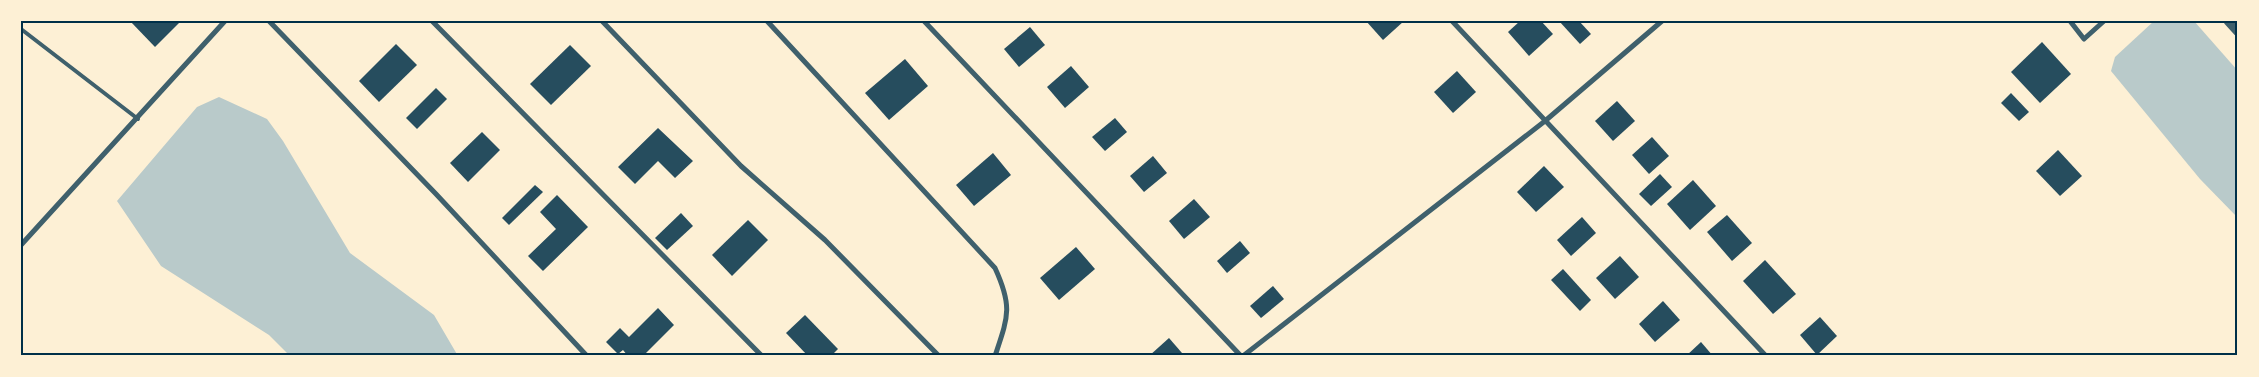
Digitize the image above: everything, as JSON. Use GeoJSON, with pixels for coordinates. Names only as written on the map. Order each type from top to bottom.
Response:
{"type":"FeatureCollection","features":[{"type":"Feature","properties":{"kind":"street"},"geometry":{"type":"LineString","coordinates":[[21,245],[138,119],[225,21]]}},
{"type":"Feature","properties":{"kind":"street"},"geometry":{"type":"LineString","coordinates":[[269,21],[436,194],[587,356]]}},
{"type":"Feature","properties":{"kind":"street"},"geometry":{"type":"LineString","coordinates":[[432,21],[762,356]]}},
{"type":"Feature","properties":{"kind":"street"},"geometry":{"type":"LineString","coordinates":[[602,21],[741,166],[825,240],[939,356]]}},
{"type":"Feature","properties":{"kind":"street"},"geometry":{"type":"LineString","coordinates":[[767,21],[995,268],[1006,292],[1007,319],[995,356]]}},
{"type":"Feature","properties":{"kind":"street"},"geometry":{"type":"LineString","coordinates":[[924,21],[1242,356],[1545,121],[1662,21]]}},
{"type":"Feature","properties":{"kind":"street"},"geometry":{"type":"LineString","coordinates":[[1452,21],[1766,356]]}},
{"type":"Feature","properties":{"kind":"street"},"geometry":{"type":"LineString","coordinates":[[2070,21],[2084,38],[2104,21]]}},
{"type":"Feature","properties":{"kind":"street"},"geometry":{"type":"LineString","coordinates":[[2228,21],[2238,32]]}},
{"type":"Feature","properties":{"kind":"lane"},"geometry":{"type":"LineString","coordinates":[[21,29],[138,119]]}},
{"type":"Feature","properties":{"kind":"shaded area"},"geometry":{"type":"Polygon","coordinates":[[[2154,21],[2194,21],[2238,71],[2238,218],[2200,179],[2111,71],[2115,57],[2154,21]]]}},
{"type":"Feature","properties":{"kind":"shaded area"},"geometry":{"type":"Polygon","coordinates":[[[219,97],[267,119],[283,141],[350,253],[434,315],[458,356],[290,356],[269,335],[161,266],[117,201],[197,107],[219,97]]]}},
{"type":"Feature","properties":{"kind":"building"},"geometry":{"type":"Polygon","coordinates":[[[130,21],[181,21],[155,47],[130,21]]]}},
{"type":"Feature","properties":{"kind":"building"},"geometry":{"type":"Polygon","coordinates":[[[1366,21],[1404,21],[1383,40],[1366,21]]]}},
{"type":"Feature","properties":{"kind":"building"},"geometry":{"type":"Polygon","coordinates":[[[1520,21],[1541,21],[1553,34],[1529,56],[1508,32],[1520,21]]]}},
{"type":"Feature","properties":{"kind":"building"},"geometry":{"type":"Polygon","coordinates":[[[1559,21],[1579,21],[1591,34],[1580,44],[1559,21]]]}},
{"type":"Feature","properties":{"kind":"building"},"geometry":{"type":"Polygon","coordinates":[[[1030,27],[1045,45],[1019,67],[1004,49],[1030,27]]]}},
{"type":"Feature","properties":{"kind":"building"},"geometry":{"type":"Polygon","coordinates":[[[2042,42],[2071,74],[2040,103],[2011,72],[2042,42]]]}},
{"type":"Feature","properties":{"kind":"building"},"geometry":{"type":"Polygon","coordinates":[[[396,44],[417,65],[379,102],[359,81],[396,44]]]}},
{"type":"Feature","properties":{"kind":"building"},"geometry":{"type":"Polygon","coordinates":[[[570,45],[591,66],[551,105],[530,84],[570,45]]]}},
{"type":"Feature","properties":{"kind":"building"},"geometry":{"type":"Polygon","coordinates":[[[905,59],[928,86],[889,120],[865,93],[905,59]]]}},
{"type":"Feature","properties":{"kind":"building"},"geometry":{"type":"Polygon","coordinates":[[[1071,66],[1089,87],[1065,108],[1047,87],[1071,66]]]}},
{"type":"Feature","properties":{"kind":"building"},"geometry":{"type":"Polygon","coordinates":[[[1457,71],[1476,92],[1453,113],[1434,92],[1457,71]]]}},
{"type":"Feature","properties":{"kind":"building"},"geometry":{"type":"Polygon","coordinates":[[[436,88],[447,99],[417,129],[406,118],[436,88]]]}},
{"type":"Feature","properties":{"kind":"building"},"geometry":{"type":"Polygon","coordinates":[[[2011,93],[2029,112],[2019,121],[2001,103],[2011,93]]]}},
{"type":"Feature","properties":{"kind":"building"},"geometry":{"type":"Polygon","coordinates":[[[1617,101],[1635,121],[1613,141],[1595,121],[1617,101]]]}},
{"type":"Feature","properties":{"kind":"building"},"geometry":{"type":"Polygon","coordinates":[[[1115,118],[1127,132],[1105,151],[1092,137],[1115,118]]]}},
{"type":"Feature","properties":{"kind":"building"},"geometry":{"type":"Polygon","coordinates":[[[658,128],[693,161],[675,178],[658,161],[635,184],[618,167],[658,128]]]}},
{"type":"Feature","properties":{"kind":"building"},"geometry":{"type":"Polygon","coordinates":[[[482,132],[500,150],[468,182],[450,163],[482,132]]]}},
{"type":"Feature","properties":{"kind":"building"},"geometry":{"type":"Polygon","coordinates":[[[1652,137],[1669,156],[1649,174],[1632,155],[1652,137]]]}},
{"type":"Feature","properties":{"kind":"building"},"geometry":{"type":"Polygon","coordinates":[[[2058,150],[2082,176],[2060,196],[2036,171],[2058,150]]]}},
{"type":"Feature","properties":{"kind":"building"},"geometry":{"type":"Polygon","coordinates":[[[993,153],[1011,175],[974,206],[956,185],[993,153]]]}},
{"type":"Feature","properties":{"kind":"building"},"geometry":{"type":"Polygon","coordinates":[[[1153,156],[1167,173],[1144,192],[1130,176],[1153,156]]]}},
{"type":"Feature","properties":{"kind":"building"},"geometry":{"type":"Polygon","coordinates":[[[1544,166],[1564,187],[1536,212],[1517,192],[1544,166]]]}},
{"type":"Feature","properties":{"kind":"building"},"geometry":{"type":"Polygon","coordinates":[[[1660,174],[1672,187],[1651,206],[1639,194],[1660,174]]]}},
{"type":"Feature","properties":{"kind":"building"},"geometry":{"type":"Polygon","coordinates":[[[1693,180],[1716,206],[1690,230],[1667,204],[1693,180]]]}},
{"type":"Feature","properties":{"kind":"building"},"geometry":{"type":"Polygon","coordinates":[[[535,185],[543,192],[509,225],[502,218],[535,185]]]}},
{"type":"Feature","properties":{"kind":"building"},"geometry":{"type":"Polygon","coordinates":[[[557,195],[588,227],[543,271],[528,256],[556,229],[540,212],[557,195]]]}},
{"type":"Feature","properties":{"kind":"building"},"geometry":{"type":"Polygon","coordinates":[[[1194,199],[1210,217],[1184,239],[1169,221],[1194,199]]]}},
{"type":"Feature","properties":{"kind":"building"},"geometry":{"type":"Polygon","coordinates":[[[681,213],[693,226],[667,250],[655,238],[681,213]]]}},
{"type":"Feature","properties":{"kind":"building"},"geometry":{"type":"Polygon","coordinates":[[[1727,215],[1752,243],[1732,261],[1707,232],[1727,215]]]}},
{"type":"Feature","properties":{"kind":"building"},"geometry":{"type":"Polygon","coordinates":[[[1582,217],[1596,233],[1571,256],[1557,240],[1582,217]]]}},
{"type":"Feature","properties":{"kind":"building"},"geometry":{"type":"Polygon","coordinates":[[[748,220],[768,240],[732,276],[712,255],[748,220]]]}},
{"type":"Feature","properties":{"kind":"building"},"geometry":{"type":"Polygon","coordinates":[[[1240,241],[1250,253],[1227,273],[1217,261],[1240,241]]]}},
{"type":"Feature","properties":{"kind":"building"},"geometry":{"type":"Polygon","coordinates":[[[1076,247],[1095,269],[1059,300],[1040,278],[1076,247]]]}},
{"type":"Feature","properties":{"kind":"building"},"geometry":{"type":"Polygon","coordinates":[[[1620,256],[1639,277],[1615,299],[1596,278],[1620,256]]]}},
{"type":"Feature","properties":{"kind":"building"},"geometry":{"type":"Polygon","coordinates":[[[1765,260],[1796,294],[1773,314],[1743,281],[1765,260]]]}},
{"type":"Feature","properties":{"kind":"building"},"geometry":{"type":"Polygon","coordinates":[[[1563,269],[1591,300],[1580,311],[1551,280],[1563,269]]]}},
{"type":"Feature","properties":{"kind":"building"},"geometry":{"type":"Polygon","coordinates":[[[1273,286],[1284,299],[1261,318],[1250,306],[1273,286]]]}},
{"type":"Feature","properties":{"kind":"building"},"geometry":{"type":"Polygon","coordinates":[[[1663,301],[1680,320],[1655,342],[1639,324],[1663,301]]]}},
{"type":"Feature","properties":{"kind":"building"},"geometry":{"type":"Polygon","coordinates":[[[658,308],[674,325],[643,356],[628,356],[623,350],[618,354],[606,342],[620,328],[629,337],[658,308]]]}},
{"type":"Feature","properties":{"kind":"building"},"geometry":{"type":"Polygon","coordinates":[[[805,315],[838,349],[831,356],[808,356],[786,333],[805,315]]]}},
{"type":"Feature","properties":{"kind":"building"},"geometry":{"type":"Polygon","coordinates":[[[1820,317],[1837,336],[1817,355],[1800,335],[1820,317]]]}},
{"type":"Feature","properties":{"kind":"building"},"geometry":{"type":"Polygon","coordinates":[[[1169,338],[1182,353],[1179,356],[1149,356],[1169,338]]]}},
{"type":"Feature","properties":{"kind":"building"},"geometry":{"type":"Polygon","coordinates":[[[1701,342],[1713,356],[1686,356],[1701,342]]]}}]}
